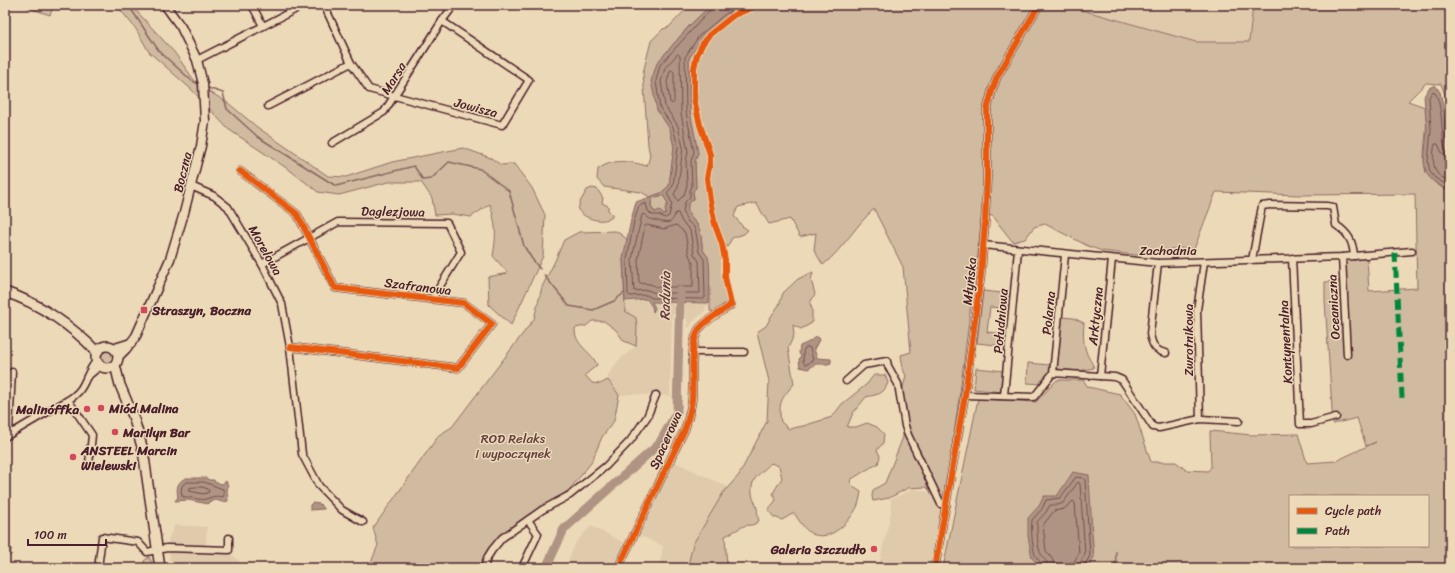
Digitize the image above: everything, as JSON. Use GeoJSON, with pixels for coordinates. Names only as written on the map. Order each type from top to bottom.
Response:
{"type":"FeatureCollection","features":[{"type":"Feature","properties":{"kind":"main road"},"geometry":{"type":"LineString","coordinates":[[5,292],[33,304],[84,339],[103,360],[120,385],[133,416],[144,450],[160,568]]}},
{"type":"Feature","properties":{"kind":"main road"},"geometry":{"type":"LineString","coordinates":[[109,345],[117,352],[118,360],[103,360],[109,345]]}},
{"type":"Feature","properties":{"kind":"street","name":"Boczna"},"geometry":{"type":"LineString","coordinates":[[117,352],[131,343],[136,336],[170,259],[178,236],[191,186],[205,121],[203,84],[197,60],[181,27],[166,5]]}},
{"type":"Feature","properties":{"kind":"street"},"geometry":{"type":"LineString","coordinates":[[252,5],[263,26]]}},
{"type":"Feature","properties":{"kind":"street"},"geometry":{"type":"LineString","coordinates":[[197,60],[304,5]]}},
{"type":"Feature","properties":{"kind":"street","name":"Jowisza"},"geometry":{"type":"LineString","coordinates":[[317,5],[323,5],[351,63],[369,89],[502,125],[529,80],[442,20]]}},
{"type":"Feature","properties":{"kind":"street","name":"Marsa"},"geometry":{"type":"LineString","coordinates":[[332,143],[384,112],[395,97],[442,20],[454,5]]}},
{"type":"Feature","properties":{"kind":"street","name":"Młyńska"},"geometry":{"type":"LineString","coordinates":[[935,568],[965,395],[984,245],[987,178],[987,110],[997,77],[1039,5]]}},
{"type":"Feature","properties":{"kind":"street"},"geometry":{"type":"LineString","coordinates":[[268,106],[351,63]]}},
{"type":"Feature","properties":{"kind":"street","name":"Szafranowa"},"geometry":{"type":"LineString","coordinates":[[240,171],[296,214],[335,288],[464,304],[492,324],[458,368],[290,347]]}},
{"type":"Feature","properties":{"kind":"street","name":"Morelowa"},"geometry":{"type":"LineString","coordinates":[[191,186],[214,196],[228,207],[262,264],[282,304],[290,347],[302,454],[319,486],[342,510],[363,522]]}},
{"type":"Feature","properties":{"kind":"street"},"geometry":{"type":"LineString","coordinates":[[1252,260],[1262,206],[1270,205],[1333,207],[1336,225],[1347,234],[1352,241],[1354,256]]}},
{"type":"Feature","properties":{"kind":"street","name":"Daglezjowa"},"geometry":{"type":"LineString","coordinates":[[262,264],[338,222],[447,223],[460,252],[432,299]]}},
{"type":"Feature","properties":{"kind":"street","name":"Zachodnia"},"geometry":{"type":"LineString","coordinates":[[984,245],[1065,255],[1158,263],[1342,257],[1412,251]]}},
{"type":"Feature","properties":{"kind":"street","name":"Południowa"},"geometry":{"type":"LineString","coordinates":[[1004,396],[1018,250]]}},
{"type":"Feature","properties":{"kind":"street","name":"Polarna"},"geometry":{"type":"LineString","coordinates":[[1053,373],[1065,255]]}},
{"type":"Feature","properties":{"kind":"street","name":"Oceaniczna"},"geometry":{"type":"LineString","coordinates":[[1342,257],[1347,355]]}},
{"type":"Feature","properties":{"kind":"street","name":"Kontynentalna"},"geometry":{"type":"LineString","coordinates":[[1292,258],[1300,424],[1311,424],[1336,417]]}},
{"type":"Feature","properties":{"kind":"street","name":"Arktyczna"},"geometry":{"type":"LineString","coordinates":[[1100,376],[1112,259]]}},
{"type":"Feature","properties":{"kind":"street","name":"Zwrotnikowa"},"geometry":{"type":"LineString","coordinates":[[1200,419],[1197,310],[1204,262]]}},
{"type":"Feature","properties":{"kind":"street"},"geometry":{"type":"LineString","coordinates":[[1158,263],[1150,334],[1154,347],[1159,352],[1166,353]]}},
{"type":"Feature","properties":{"kind":"street","name":"Spacerowa"},"geometry":{"type":"LineString","coordinates":[[618,568],[685,429],[690,415],[695,339],[699,330],[706,322],[731,305]]}},
{"type":"Feature","properties":{"kind":"street"},"geometry":{"type":"LineString","coordinates":[[694,352],[744,352]]}},
{"type":"Feature","properties":{"kind":"street"},"geometry":{"type":"LineString","coordinates":[[5,437],[77,394],[82,389],[89,368],[103,360]]}},
{"type":"Feature","properties":{"kind":"street"},"geometry":{"type":"LineString","coordinates":[[846,381],[864,365],[887,361],[888,366],[898,384],[905,426],[908,435],[941,504],[946,506]]}},
{"type":"Feature","properties":{"kind":"street"},"geometry":{"type":"LineString","coordinates":[[11,433],[9,430],[12,372]]}},
{"type":"Feature","properties":{"kind":"street"},"geometry":{"type":"LineString","coordinates":[[965,395],[1034,397],[1053,373],[1115,376],[1122,380],[1153,427],[1159,428],[1200,419],[1239,421]]}},
{"type":"Feature","properties":{"kind":"street"},"geometry":{"type":"LineString","coordinates":[[484,568],[487,558],[497,542],[542,510],[570,495],[606,466],[630,441],[647,417],[656,394]]}},
{"type":"Feature","properties":{"kind":"street"},"geometry":{"type":"LineString","coordinates":[[68,400],[92,435],[89,464]]}},
{"type":"Feature","properties":{"kind":"street"},"geometry":{"type":"LineString","coordinates":[[522,568],[538,534],[528,520]]}},
{"type":"Feature","properties":{"kind":"street"},"geometry":{"type":"LineString","coordinates":[[98,568],[102,537],[138,542],[147,552],[167,548],[229,550],[229,538]]}},
{"type":"Feature","properties":{"kind":"shaded area"},"geometry":{"type":"Polygon","coordinates":[[[1067,5],[1252,5],[1249,42],[1195,42],[1067,5]]]}},
{"type":"Feature","properties":{"kind":"shaded area"},"geometry":{"type":"Polygon","coordinates":[[[647,299],[652,311],[655,308],[651,302],[709,303],[705,308],[705,311],[691,323],[690,327],[687,327],[688,322],[684,314],[673,314],[672,316],[670,396],[633,394],[619,395],[608,380],[608,375],[619,360],[636,346],[625,311],[625,301],[647,299]]]}},
{"type":"Feature","properties":{"kind":"shaded area"},"geometry":{"type":"Polygon","coordinates":[[[675,462],[728,487],[693,544],[689,568],[659,568],[663,546],[641,536],[634,538],[675,462]]]}},
{"type":"Feature","properties":{"kind":"shaded area"},"geometry":{"type":"Polygon","coordinates":[[[914,489],[930,492],[941,512],[930,568],[878,568],[891,513],[891,499],[914,489]]]}},
{"type":"Feature","properties":{"kind":"shaded area"},"geometry":{"type":"Polygon","coordinates":[[[175,525],[207,527],[205,552],[231,554],[244,566],[244,568],[171,568],[168,539],[175,525]]]}},
{"type":"Feature","properties":{"kind":"shaded area"},"geometry":{"type":"Polygon","coordinates":[[[591,526],[625,543],[613,568],[565,568],[576,542],[591,526]]]}},
{"type":"Feature","properties":{"kind":"green space"},"geometry":{"type":"Polygon","coordinates":[[[20,5],[54,5],[50,15],[20,5]]]}},
{"type":"Feature","properties":{"kind":"green space"},"geometry":{"type":"Polygon","coordinates":[[[115,5],[131,5],[174,52],[197,84],[228,103],[257,127],[328,176],[346,177],[392,162],[463,148],[491,158],[501,165],[514,164],[532,188],[545,215],[543,256],[511,325],[489,305],[488,277],[508,273],[493,256],[495,230],[494,218],[490,204],[471,217],[452,214],[435,215],[432,198],[421,182],[388,182],[339,195],[318,192],[291,171],[228,129],[192,90],[149,52],[136,29],[115,5]]]}},
{"type":"Feature","properties":{"kind":"green space"},"geometry":{"type":"Polygon","coordinates":[[[690,5],[711,5],[690,25],[657,63],[657,110],[670,129],[674,147],[669,186],[661,193],[650,197],[641,192],[604,187],[597,179],[598,169],[610,163],[622,162],[647,166],[650,156],[643,73],[651,41],[663,29],[669,27],[690,5]]]}},
{"type":"Feature","properties":{"kind":"green space"},"geometry":{"type":"Polygon","coordinates":[[[752,5],[1064,5],[1196,42],[1249,42],[1253,5],[1450,5],[1450,109],[1441,84],[1426,83],[1408,101],[1425,107],[1426,126],[1424,158],[1427,173],[1438,185],[1447,190],[1450,186],[1450,458],[1443,460],[1450,459],[1450,568],[1116,568],[1116,551],[1115,568],[943,568],[978,399],[1036,402],[1057,380],[1083,380],[1088,387],[1120,394],[1135,414],[1151,462],[1176,462],[1186,470],[1208,471],[1211,467],[1210,431],[1252,435],[1298,434],[1307,463],[1336,461],[1376,442],[1366,446],[1357,418],[1333,424],[1325,282],[1341,281],[1341,259],[1367,258],[1369,291],[1417,288],[1415,194],[1301,195],[1216,192],[1194,249],[1177,248],[1136,255],[1102,251],[1088,246],[1045,224],[1034,227],[1025,239],[1013,242],[994,217],[982,212],[978,255],[944,503],[926,487],[908,488],[889,498],[873,501],[873,490],[885,483],[903,437],[902,391],[906,376],[903,369],[901,355],[911,352],[903,267],[874,209],[837,252],[823,265],[814,250],[816,233],[800,237],[790,219],[769,224],[756,203],[738,207],[734,216],[742,226],[748,230],[744,234],[732,238],[722,256],[721,259],[723,258],[724,280],[728,299],[726,306],[718,312],[710,311],[708,257],[703,251],[700,231],[697,224],[690,217],[687,211],[688,204],[694,199],[693,191],[696,188],[695,161],[698,153],[690,112],[689,58],[702,39],[727,18],[752,5]]]}},
{"type":"Feature","properties":{"kind":"green space"},"geometry":{"type":"Polygon","coordinates":[[[592,188],[597,189],[603,198],[602,203],[608,206],[608,210],[612,214],[612,217],[603,220],[594,220],[585,216],[578,210],[580,202],[587,190],[592,188]]]}},
{"type":"Feature","properties":{"kind":"green space"},"geometry":{"type":"Polygon","coordinates":[[[664,195],[668,203],[665,209],[666,214],[664,215],[653,210],[651,205],[653,198],[664,195]]]}},
{"type":"Feature","properties":{"kind":"green space","name":"ROD Relaks i wypoczynek"},"geometry":{"type":"Polygon","coordinates":[[[616,231],[627,239],[623,259],[625,311],[636,318],[636,346],[624,341],[616,330],[604,321],[592,321],[586,326],[575,328],[577,339],[591,355],[597,365],[585,375],[592,383],[600,384],[608,380],[619,395],[614,421],[602,437],[591,463],[569,490],[495,540],[485,557],[481,568],[369,568],[378,545],[373,528],[439,435],[452,427],[534,319],[542,287],[564,240],[579,232],[616,231]]]}},
{"type":"Feature","properties":{"kind":"green space"},"geometry":{"type":"Polygon","coordinates":[[[813,272],[811,280],[815,294],[810,303],[812,309],[812,323],[801,329],[793,325],[794,335],[788,348],[794,384],[783,397],[780,405],[781,422],[789,429],[832,417],[842,404],[867,384],[874,375],[885,375],[888,383],[884,390],[880,393],[866,397],[853,413],[847,427],[856,427],[867,423],[877,427],[884,434],[883,443],[877,450],[880,456],[878,464],[850,480],[852,486],[861,492],[857,507],[850,518],[840,528],[828,535],[822,536],[809,532],[794,513],[782,520],[774,517],[768,510],[776,500],[773,493],[782,478],[779,466],[771,463],[757,476],[753,483],[752,495],[757,508],[759,521],[753,525],[747,525],[725,536],[727,568],[694,568],[689,561],[693,544],[723,493],[739,475],[767,421],[769,381],[757,332],[766,326],[779,305],[783,293],[798,279],[813,272]]]}},
{"type":"Feature","properties":{"kind":"green space"},"geometry":{"type":"Polygon","coordinates":[[[983,291],[1011,294],[1009,309],[990,307],[987,332],[1006,334],[1005,346],[977,343],[983,291]]]}},
{"type":"Feature","properties":{"kind":"green space"},"geometry":{"type":"Polygon","coordinates":[[[1061,317],[1073,318],[1084,323],[1083,335],[1085,346],[1094,368],[1078,371],[1056,369],[1061,317]]]}},
{"type":"Feature","properties":{"kind":"green space"},"geometry":{"type":"Polygon","coordinates":[[[107,350],[112,352],[114,357],[112,362],[107,364],[102,362],[100,357],[102,352],[107,350]]]}},
{"type":"Feature","properties":{"kind":"green space"},"geometry":{"type":"Polygon","coordinates":[[[1028,363],[1050,365],[1048,378],[1043,384],[1027,383],[1028,363]]]}},
{"type":"Feature","properties":{"kind":"green space"},"geometry":{"type":"Polygon","coordinates":[[[976,368],[1004,371],[1002,392],[974,389],[976,368]]]}},
{"type":"Feature","properties":{"kind":"green space"},"geometry":{"type":"Polygon","coordinates":[[[5,546],[12,550],[10,552],[12,554],[7,558],[5,558],[5,546]]]}},
{"type":"Feature","properties":{"kind":"green space"},"geometry":{"type":"Polygon","coordinates":[[[149,557],[153,568],[144,567],[144,561],[149,557]]]}},
{"type":"Feature","properties":{"kind":"water"},"geometry":{"type":"Polygon","coordinates":[[[711,5],[752,5],[727,18],[702,39],[689,58],[690,112],[698,153],[695,161],[696,188],[693,191],[694,199],[688,204],[688,213],[700,231],[703,249],[709,261],[709,303],[652,302],[655,308],[653,312],[647,299],[625,301],[623,259],[636,202],[661,193],[669,186],[674,147],[670,129],[657,110],[651,81],[657,63],[690,25],[711,5]],[[663,195],[653,198],[651,206],[655,212],[660,210],[664,215],[666,214],[665,209],[668,204],[663,195]]]}},
{"type":"Feature","properties":{"kind":"water"},"geometry":{"type":"Polygon","coordinates":[[[1435,85],[1440,92],[1443,105],[1446,137],[1450,156],[1450,186],[1447,190],[1433,181],[1426,173],[1424,162],[1427,130],[1424,96],[1429,88],[1435,85]]]}},
{"type":"Feature","properties":{"kind":"water"},"geometry":{"type":"Polygon","coordinates":[[[815,337],[818,337],[819,340],[814,349],[817,358],[831,359],[831,363],[816,364],[808,369],[800,367],[800,346],[809,342],[815,337]]]}},
{"type":"Feature","properties":{"kind":"water"},"geometry":{"type":"Polygon","coordinates":[[[1073,472],[1089,475],[1094,557],[1088,568],[1041,568],[1032,558],[1028,536],[1028,518],[1039,506],[1044,496],[1057,496],[1073,472]]]}},
{"type":"Feature","properties":{"kind":"water"},"geometry":{"type":"Polygon","coordinates":[[[186,478],[206,478],[222,484],[226,481],[228,486],[228,501],[222,502],[216,500],[208,502],[208,504],[188,500],[175,501],[178,497],[177,491],[179,483],[186,478]]]}},
{"type":"Feature","properties":{"kind":"water"},"geometry":{"type":"Polygon","coordinates":[[[312,503],[320,504],[324,509],[310,510],[310,505],[312,503]]]}},
{"type":"Feature","properties":{"kind":"waterway"},"geometry":{"type":"LineString","coordinates":[[126,5],[131,9],[159,51],[192,81],[199,84]]}},
{"type":"Feature","properties":{"kind":"waterway"},"geometry":{"type":"LineString","coordinates":[[208,88],[223,93],[227,109],[258,137],[336,186],[414,166],[423,180],[431,179],[449,162],[480,169],[509,191],[524,246],[540,269]]}},
{"type":"Feature","properties":{"kind":"waterway"},"geometry":{"type":"LineString","coordinates":[[544,275],[569,306],[593,310],[614,301],[624,293]]}},
{"type":"Feature","properties":{"kind":"waterway","name":"Radunia"},"geometry":{"type":"LineString","coordinates":[[546,568],[564,529],[659,444],[677,412],[680,291]]}},
{"type":"Feature","properties":{"kind":"marked path"},"geometry":{"type":"LineString","coordinates":[[1395,253],[1402,398]]}},
{"type":"Feature","properties":{"kind":"cycle path"},"geometry":{"type":"LineString","coordinates":[[618,568],[685,429],[692,403],[692,363],[694,344],[699,329],[706,322],[731,305],[725,277],[725,260],[722,244],[715,225],[710,200],[707,178],[710,154],[700,125],[694,99],[694,68],[697,55],[709,35],[734,15],[759,5]]}},
{"type":"Feature","properties":{"kind":"cycle path"},"geometry":{"type":"LineString","coordinates":[[935,568],[965,395],[981,274],[987,178],[987,110],[997,77],[1039,5]]}},
{"type":"Feature","properties":{"kind":"cycle path"},"geometry":{"type":"LineString","coordinates":[[240,171],[297,214],[335,288],[464,303],[492,324],[458,368],[290,347]]}},
{"type":"Feature","properties":{"kind":"place","name":"Straszyn, Boczna"},"geometry":{"type":"Point","coordinates":[144,310]}},
{"type":"Feature","properties":{"kind":"place","name":"Miód Malina"},"geometry":{"type":"Point","coordinates":[101,408]}},
{"type":"Feature","properties":{"kind":"place","name":"Malinóffka"},"geometry":{"type":"Point","coordinates":[87,409]}},
{"type":"Feature","properties":{"kind":"place","name":"Marilyn Bar"},"geometry":{"type":"Point","coordinates":[115,432]}},
{"type":"Feature","properties":{"kind":"place","name":"ANSTEEL Marcin Wielewski"},"geometry":{"type":"Point","coordinates":[73,457]}},
{"type":"Feature","properties":{"kind":"place","name":"Galeria Szczudło"},"geometry":{"type":"Point","coordinates":[874,549]}}]}
